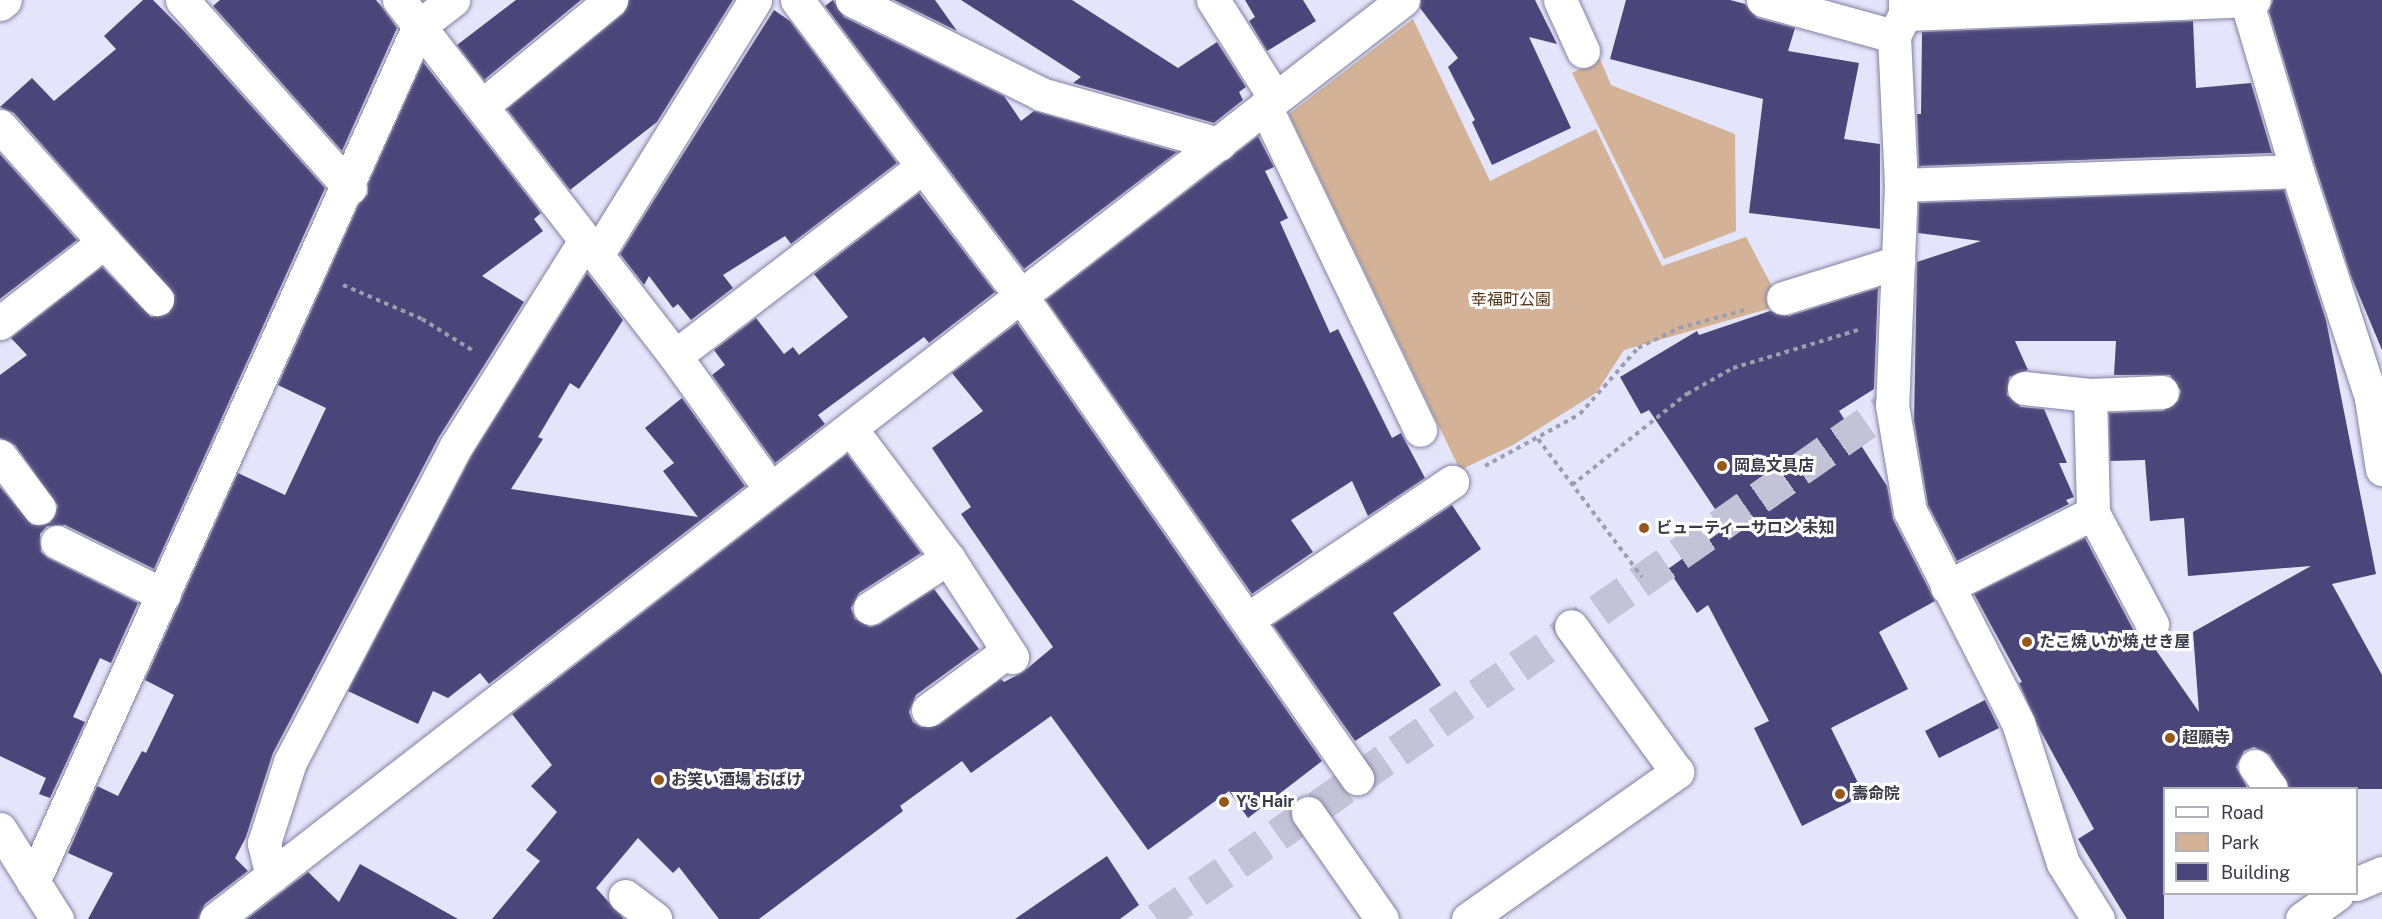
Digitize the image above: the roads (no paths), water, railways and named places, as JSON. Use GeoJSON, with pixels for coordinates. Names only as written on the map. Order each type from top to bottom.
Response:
{"type":"FeatureCollection","features":[{"type":"Feature","properties":{"kind":"street"},"geometry":{"type":"LineString","coordinates":[[0,4],[5,0]]}},
{"type":"Feature","properties":{"kind":"street"},"geometry":{"type":"LineString","coordinates":[[182,0],[350,188]]}},
{"type":"Feature","properties":{"kind":"street"},"geometry":{"type":"LineString","coordinates":[[399,0],[483,105],[675,356],[770,488]]}},
{"type":"Feature","properties":{"kind":"street"},"geometry":{"type":"LineString","coordinates":[[33,882],[350,188],[419,26],[453,0]]}},
{"type":"Feature","properties":{"kind":"street"},"geometry":{"type":"LineString","coordinates":[[483,105],[610,0]]}},
{"type":"Feature","properties":{"kind":"street"},"geometry":{"type":"LineString","coordinates":[[272,876],[264,843],[290,762],[456,446],[503,370],[591,248],[755,0]]}},
{"type":"Feature","properties":{"kind":"street"},"geometry":{"type":"LineString","coordinates":[[797,0],[921,168],[1021,296],[1357,778]]}},
{"type":"Feature","properties":{"kind":"street"},"geometry":{"type":"LineString","coordinates":[[852,0],[1041,94],[1219,144]]}},
{"type":"Feature","properties":{"kind":"street"},"geometry":{"type":"LineString","coordinates":[[1213,0],[1270,102],[1420,430]]}},
{"type":"Feature","properties":{"kind":"street"},"geometry":{"type":"LineString","coordinates":[[216,919],[1403,0]]}},
{"type":"Feature","properties":{"kind":"street"},"geometry":{"type":"LineString","coordinates":[[1560,0],[1583,51]]}},
{"type":"Feature","properties":{"kind":"street"},"geometry":{"type":"LineString","coordinates":[[1763,0],[1901,16],[2251,1],[2297,171],[2377,396],[2382,469]]}},
{"type":"Feature","properties":{"kind":"street"},"geometry":{"type":"LineString","coordinates":[[1901,16],[1901,185],[1892,405],[1910,511],[2018,723],[2063,863],[2098,919]]}},
{"type":"Feature","properties":{"kind":"street"},"geometry":{"type":"LineString","coordinates":[[0,126],[157,299]]}},
{"type":"Feature","properties":{"kind":"street"},"geometry":{"type":"LineString","coordinates":[[675,356],[921,168]]}},
{"type":"Feature","properties":{"kind":"street"},"geometry":{"type":"LineString","coordinates":[[1901,185],[2297,171]]}},
{"type":"Feature","properties":{"kind":"street"},"geometry":{"type":"LineString","coordinates":[[0,324],[104,242]]}},
{"type":"Feature","properties":{"kind":"street"},"geometry":{"type":"LineString","coordinates":[[1783,298],[1898,262]]}},
{"type":"Feature","properties":{"kind":"street"},"geometry":{"type":"LineString","coordinates":[[2024,388],[2090,395],[2162,392]]}},
{"type":"Feature","properties":{"kind":"street"},"geometry":{"type":"LineString","coordinates":[[2090,395],[2093,513],[2152,624]]}},
{"type":"Feature","properties":{"kind":"street"},"geometry":{"type":"LineString","coordinates":[[850,429],[948,558],[1010,654],[928,710]]}},
{"type":"Feature","properties":{"kind":"street"},"geometry":{"type":"LineString","coordinates":[[0,456],[39,508]]}},
{"type":"Feature","properties":{"kind":"street"},"geometry":{"type":"LineString","coordinates":[[1248,619],[1452,482]]}},
{"type":"Feature","properties":{"kind":"street"},"geometry":{"type":"LineString","coordinates":[[1947,586],[2093,513]]}},
{"type":"Feature","properties":{"kind":"street"},"geometry":{"type":"LineString","coordinates":[[57,542],[164,595]]}},
{"type":"Feature","properties":{"kind":"street"},"geometry":{"type":"LineString","coordinates":[[870,608],[948,558]]}},
{"type":"Feature","properties":{"kind":"street"},"geometry":{"type":"LineString","coordinates":[[1468,919],[1677,772],[1571,626]]}},
{"type":"Feature","properties":{"kind":"street"},"geometry":{"type":"LineString","coordinates":[[1308,813],[1382,919]]}},
{"type":"Feature","properties":{"kind":"street"},"geometry":{"type":"LineString","coordinates":[[0,829],[57,919]]}},
{"type":"Feature","properties":{"kind":"street"},"geometry":{"type":"LineString","coordinates":[[2358,883],[2382,873]]}},
{"type":"Feature","properties":{"kind":"street"},"geometry":{"type":"LineString","coordinates":[[2302,919],[2336,895]]}},
{"type":"Feature","properties":{"kind":"street"},"geometry":{"type":"LineString","coordinates":[[625,896],[655,919]]}},
{"type":"Feature","properties":{"kind":"tunnel"},"geometry":{"type":"LineString","coordinates":[[1157,919],[1892,405]]}},
{"type":"Feature","properties":{"kind":"place","name":"岡島文具店"},"geometry":{"type":"Point","coordinates":[1722,466]}},
{"type":"Feature","properties":{"kind":"place","name":"ビューティーサロン 未知"},"geometry":{"type":"Point","coordinates":[1644,528]}},
{"type":"Feature","properties":{"kind":"place","name":"たこ焼 いか焼 せき屋"},"geometry":{"type":"Point","coordinates":[2027,642]}},
{"type":"Feature","properties":{"kind":"place","name":"超願寺"},"geometry":{"type":"Point","coordinates":[2170,738]}},
{"type":"Feature","properties":{"kind":"place","name":"お笑い酒場 おばけ"},"geometry":{"type":"Point","coordinates":[659,780]}},
{"type":"Feature","properties":{"kind":"place","name":"壽命院"},"geometry":{"type":"Point","coordinates":[1840,794]}},
{"type":"Feature","properties":{"kind":"place","name":"Y's Hair"},"geometry":{"type":"Point","coordinates":[1224,802]}},
{"type":"Feature","properties":{"kind":"park label","name":"幸福町公園"},"geometry":{"type":"Point","coordinates":[1511,300]}}]}
